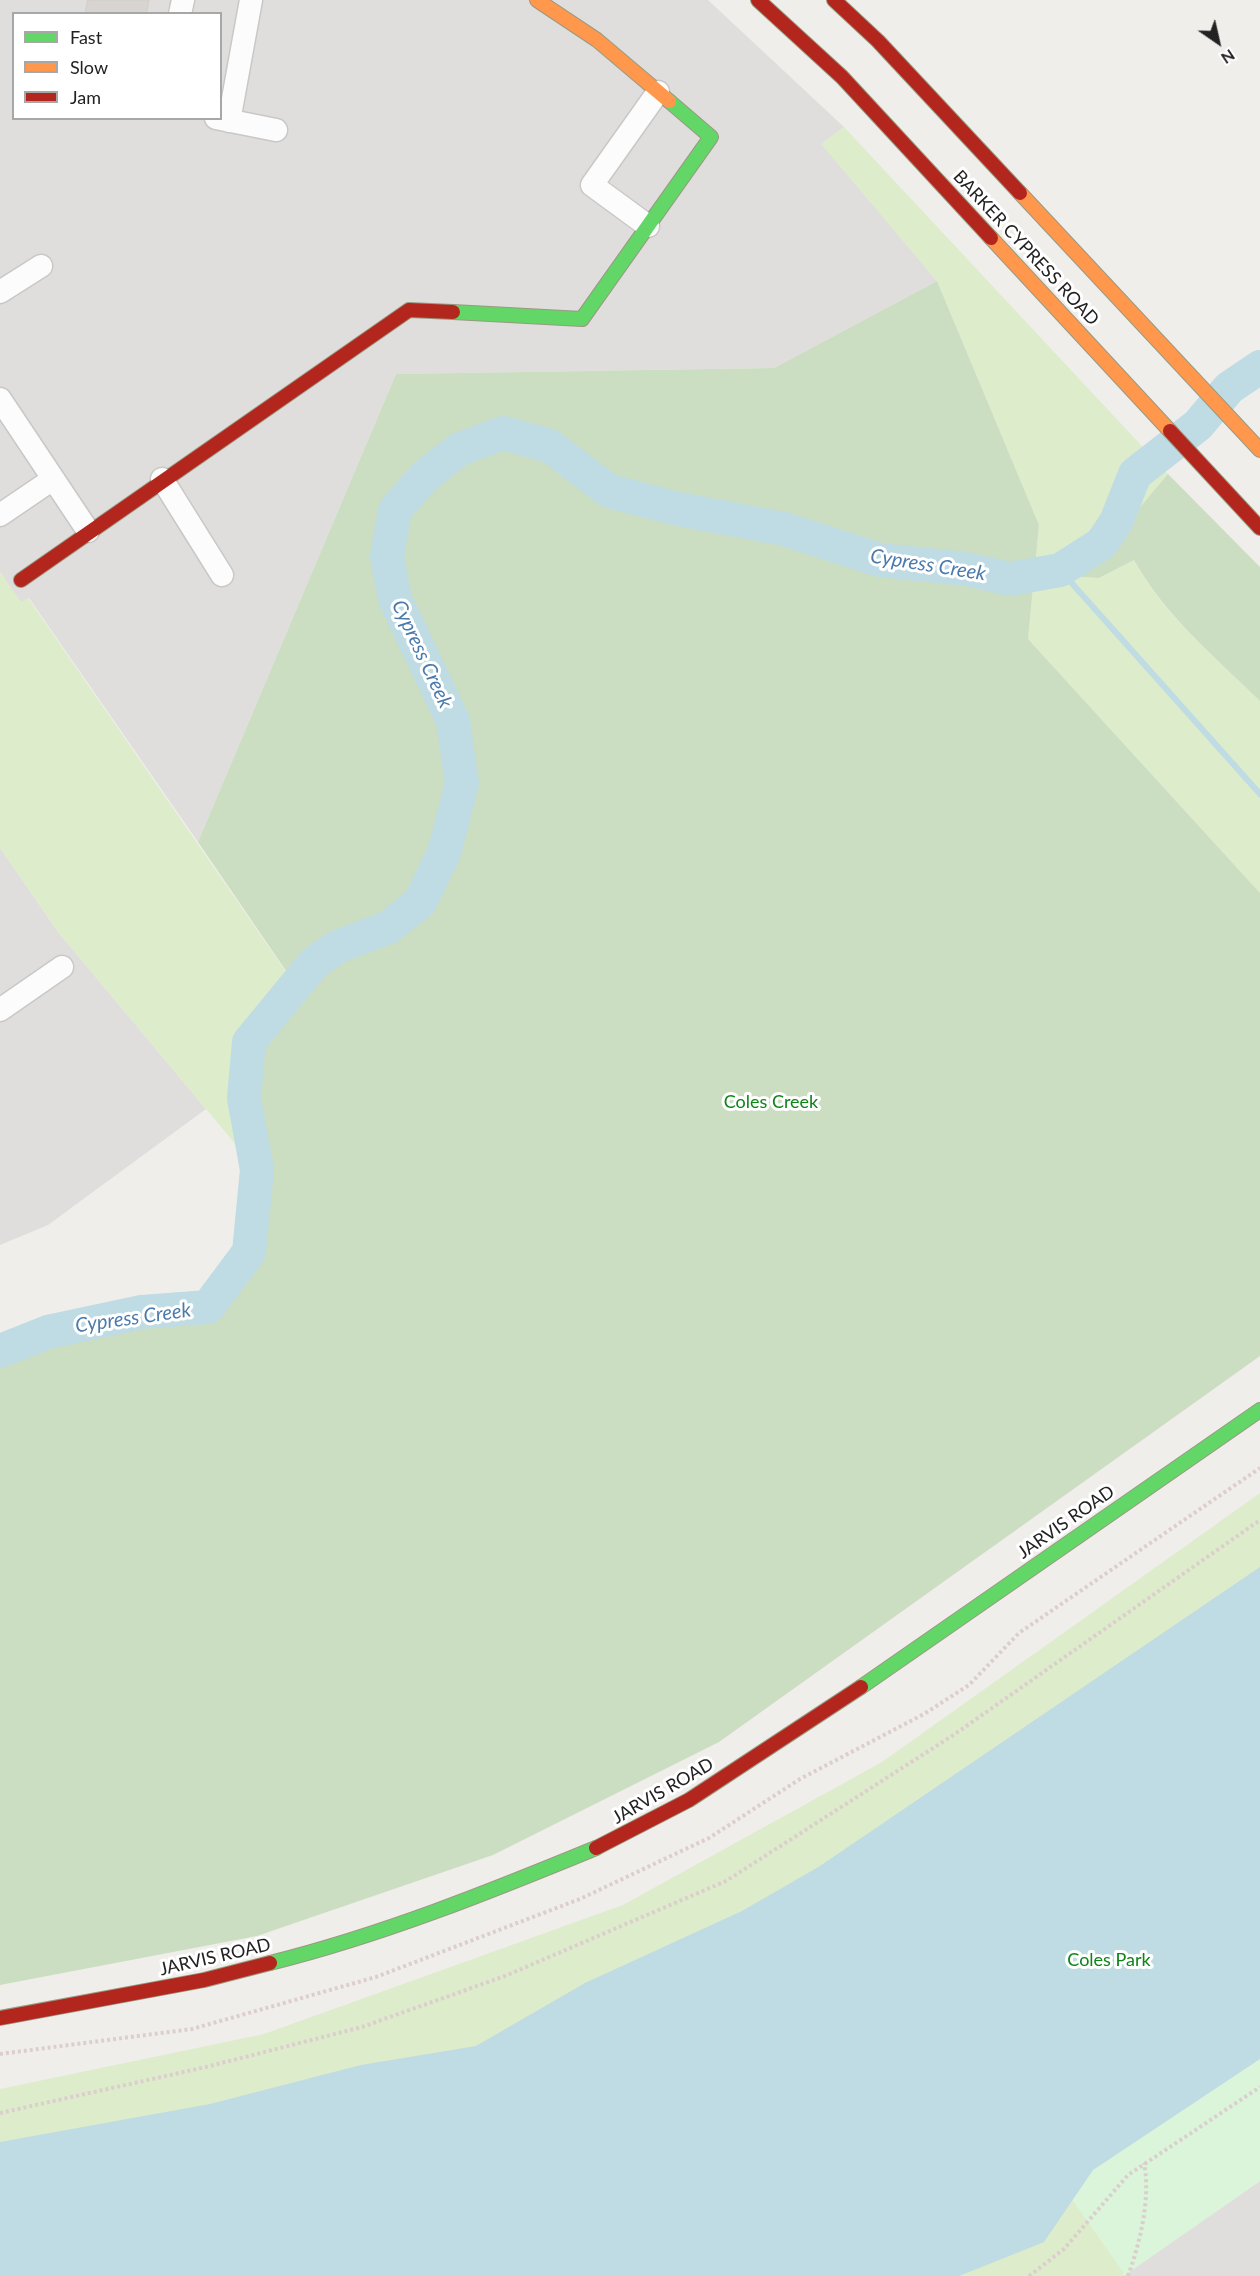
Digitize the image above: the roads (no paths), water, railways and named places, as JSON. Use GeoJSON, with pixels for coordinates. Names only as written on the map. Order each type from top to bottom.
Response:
{"type":"FeatureCollection","features":[{"type":"Feature","properties":{"kind":"street"},"geometry":{"type":"LineString","coordinates":[[251,0],[223,120],[276,130]]}},
{"type":"Feature","properties":{"kind":"street"},"geometry":{"type":"LineString","coordinates":[[21,580],[162,479],[409,310],[582,319],[711,137],[597,40],[537,0]]}},
{"type":"Feature","properties":{"kind":"street","name":"BARKER CYPRESS ROAD"},"geometry":{"type":"LineString","coordinates":[[758,0],[845,74],[1260,528]]}},
{"type":"Feature","properties":{"kind":"street","name":"BARKER CYPRESS ROAD"},"geometry":{"type":"LineString","coordinates":[[834,0],[874,45],[1049,222],[1260,450]]}},
{"type":"Feature","properties":{"kind":"street"},"geometry":{"type":"LineString","coordinates":[[648,226],[592,185],[658,92]]}},
{"type":"Feature","properties":{"kind":"street"},"geometry":{"type":"LineString","coordinates":[[0,292],[41,266]]}},
{"type":"Feature","properties":{"kind":"street"},"geometry":{"type":"LineString","coordinates":[[0,399],[88,531]]}},
{"type":"Feature","properties":{"kind":"street"},"geometry":{"type":"LineString","coordinates":[[0,515],[53,479]]}},
{"type":"Feature","properties":{"kind":"street"},"geometry":{"type":"LineString","coordinates":[[162,479],[222,575]]}},
{"type":"Feature","properties":{"kind":"street"},"geometry":{"type":"LineString","coordinates":[[0,1010],[62,968]]}},
{"type":"Feature","properties":{"kind":"street","name":"JARVIS ROAD"},"geometry":{"type":"LineString","coordinates":[[0,2018],[204,1980],[341,1945],[493,1890],[612,1842],[689,1800],[807,1724],[1260,1410]]}},
{"type":"Feature","properties":{"kind":"water"},"geometry":{"type":"Polygon","coordinates":[[[1260,1567],[1260,2059],[1093,2170],[1044,2242],[959,2276],[0,2276],[0,2142],[210,2104],[361,2065],[476,2046],[585,1983],[742,1911],[820,1866],[1260,1567]]]}},
{"type":"Feature","properties":{"kind":"waterway","name":"Cypress Creek"},"geometry":{"type":"LineString","coordinates":[[0,1351],[48,1332],[142,1312],[208,1307],[249,1252],[257,1170],[244,1098],[249,1042],[314,963],[337,947],[389,927],[420,902],[444,853],[462,783],[453,721],[395,599],[387,556],[395,510],[426,475],[460,449],[503,433],[550,446],[609,491],[678,509],[784,529],[880,560],[966,569],[1010,579],[1060,570],[1101,544],[1116,522],[1135,474],[1198,425],[1229,388],[1260,367]]}},
{"type":"Feature","properties":{"kind":"waterway"},"geometry":{"type":"LineString","coordinates":[[1060,570],[1260,794]]}},
{"type":"Feature","properties":{"kind":"park label","name":"Coles Creek"},"geometry":{"type":"Point","coordinates":[771,1102]}},
{"type":"Feature","properties":{"kind":"park label","name":"Coles Park"},"geometry":{"type":"Point","coordinates":[1109,1960]}}]}
